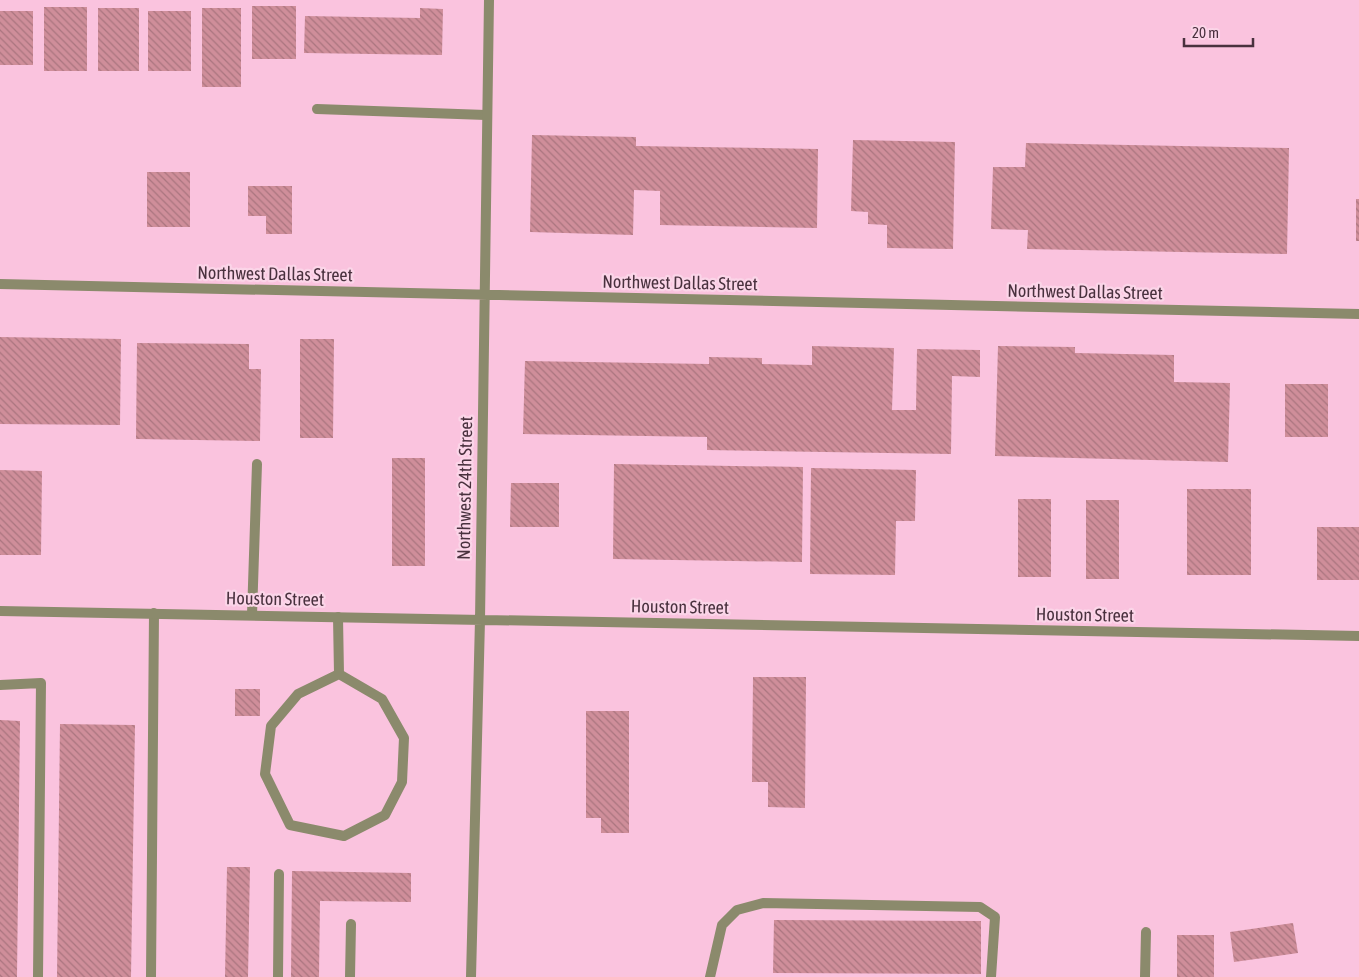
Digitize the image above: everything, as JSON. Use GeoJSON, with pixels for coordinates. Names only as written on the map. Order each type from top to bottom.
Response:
{"type":"FeatureCollection","features":[{"type":"Feature","properties":{"kind":"street","name":"Northwest 24th Street"},"geometry":{"type":"LineString","coordinates":[[471,977],[480,620],[483,295],[489,0]]}},
{"type":"Feature","properties":{"kind":"street"},"geometry":{"type":"LineString","coordinates":[[317,109],[486,115]]}},
{"type":"Feature","properties":{"kind":"street","name":"Northwest Dallas Street"},"geometry":{"type":"LineString","coordinates":[[0,284],[1359,314]]}},
{"type":"Feature","properties":{"kind":"street"},"geometry":{"type":"LineString","coordinates":[[252,615],[257,464]]}},
{"type":"Feature","properties":{"kind":"street","name":"Houston Street"},"geometry":{"type":"LineString","coordinates":[[0,610],[1359,636]]}},
{"type":"Feature","properties":{"kind":"street"},"geometry":{"type":"LineString","coordinates":[[151,977],[154,613]]}},
{"type":"Feature","properties":{"kind":"street"},"geometry":{"type":"LineString","coordinates":[[338,617],[339,674]]}},
{"type":"Feature","properties":{"kind":"street"},"geometry":{"type":"LineString","coordinates":[[339,674],[382,699],[404,738],[402,782],[385,815],[344,836],[290,825],[265,774],[271,726],[298,694],[339,674]]}},
{"type":"Feature","properties":{"kind":"street"},"geometry":{"type":"LineString","coordinates":[[0,684],[41,683],[38,977]]}},
{"type":"Feature","properties":{"kind":"street"},"geometry":{"type":"LineString","coordinates":[[278,977],[279,874]]}},
{"type":"Feature","properties":{"kind":"street"},"geometry":{"type":"LineString","coordinates":[[710,977],[722,925],[738,910],[763,903],[980,907],[995,917],[991,977]]}},
{"type":"Feature","properties":{"kind":"street"},"geometry":{"type":"LineString","coordinates":[[350,977],[351,924]]}},
{"type":"Feature","properties":{"kind":"street"},"geometry":{"type":"LineString","coordinates":[[1145,977],[1146,932]]}},
{"type":"Feature","properties":{"kind":"shaded area"},"geometry":{"type":"Polygon","coordinates":[[[0,0],[1359,0],[1359,977],[0,977],[0,0]]]}},
{"type":"Feature","properties":{"kind":"building"},"geometry":{"type":"Polygon","coordinates":[[[252,6],[296,6],[296,59],[252,59],[252,6]]]}},
{"type":"Feature","properties":{"kind":"building"},"geometry":{"type":"Polygon","coordinates":[[[44,7],[87,7],[87,71],[44,71],[44,7]]]}},
{"type":"Feature","properties":{"kind":"building"},"geometry":{"type":"Polygon","coordinates":[[[98,8],[139,8],[139,71],[98,71],[98,8]]]}},
{"type":"Feature","properties":{"kind":"building"},"geometry":{"type":"Polygon","coordinates":[[[202,8],[241,8],[241,87],[202,87],[202,8]]]}},
{"type":"Feature","properties":{"kind":"building"},"geometry":{"type":"Polygon","coordinates":[[[420,8],[443,9],[442,55],[304,53],[305,16],[420,18],[420,8]]]}},
{"type":"Feature","properties":{"kind":"building"},"geometry":{"type":"Polygon","coordinates":[[[0,11],[33,11],[33,65],[0,65],[0,11]]]}},
{"type":"Feature","properties":{"kind":"building"},"geometry":{"type":"Polygon","coordinates":[[[148,11],[191,11],[191,71],[148,71],[148,11]]]}},
{"type":"Feature","properties":{"kind":"building"},"geometry":{"type":"Polygon","coordinates":[[[532,135],[636,137],[636,146],[818,149],[817,228],[660,225],[660,191],[634,190],[633,235],[530,232],[532,135]]]}},
{"type":"Feature","properties":{"kind":"building"},"geometry":{"type":"Polygon","coordinates":[[[853,140],[955,142],[953,249],[887,248],[887,225],[868,224],[868,212],[851,211],[853,140]]]}},
{"type":"Feature","properties":{"kind":"building"},"geometry":{"type":"Polygon","coordinates":[[[1026,143],[1289,148],[1287,254],[1027,249],[1028,230],[991,229],[993,167],[1025,167],[1026,143]]]}},
{"type":"Feature","properties":{"kind":"building"},"geometry":{"type":"Polygon","coordinates":[[[147,172],[190,172],[190,227],[147,227],[147,172]]]}},
{"type":"Feature","properties":{"kind":"building"},"geometry":{"type":"Polygon","coordinates":[[[248,186],[292,186],[292,234],[266,234],[266,216],[248,216],[248,186]]]}},
{"type":"Feature","properties":{"kind":"building"},"geometry":{"type":"Polygon","coordinates":[[[1356,199],[1359,199],[1359,241],[1356,241],[1356,199]]]}},
{"type":"Feature","properties":{"kind":"building"},"geometry":{"type":"Polygon","coordinates":[[[0,337],[121,339],[120,425],[0,424],[0,337]]]}},
{"type":"Feature","properties":{"kind":"building"},"geometry":{"type":"Polygon","coordinates":[[[300,339],[334,339],[333,438],[300,438],[300,339]]]}},
{"type":"Feature","properties":{"kind":"building"},"geometry":{"type":"Polygon","coordinates":[[[137,343],[249,344],[249,369],[261,369],[260,441],[136,439],[137,343]]]}},
{"type":"Feature","properties":{"kind":"building"},"geometry":{"type":"Polygon","coordinates":[[[812,346],[894,348],[892,410],[916,410],[917,349],[980,350],[980,377],[952,376],[951,454],[707,450],[707,437],[523,434],[525,361],[709,364],[709,357],[762,358],[762,364],[812,365],[812,346]]]}},
{"type":"Feature","properties":{"kind":"building"},"geometry":{"type":"Polygon","coordinates":[[[998,346],[1075,347],[1075,353],[1174,355],[1174,382],[1230,383],[1228,462],[995,456],[998,346]]]}},
{"type":"Feature","properties":{"kind":"building"},"geometry":{"type":"Polygon","coordinates":[[[1285,384],[1328,384],[1328,437],[1285,437],[1285,384]]]}},
{"type":"Feature","properties":{"kind":"building"},"geometry":{"type":"Polygon","coordinates":[[[392,458],[425,458],[425,566],[392,566],[392,458]]]}},
{"type":"Feature","properties":{"kind":"building"},"geometry":{"type":"Polygon","coordinates":[[[614,464],[803,467],[802,562],[613,559],[614,464]]]}},
{"type":"Feature","properties":{"kind":"building"},"geometry":{"type":"Polygon","coordinates":[[[811,468],[916,470],[915,521],[896,521],[895,575],[810,574],[811,468]]]}},
{"type":"Feature","properties":{"kind":"building"},"geometry":{"type":"Polygon","coordinates":[[[0,470],[42,471],[41,555],[0,555],[0,470]]]}},
{"type":"Feature","properties":{"kind":"building"},"geometry":{"type":"Polygon","coordinates":[[[511,483],[559,483],[559,527],[510,527],[511,483]]]}},
{"type":"Feature","properties":{"kind":"building"},"geometry":{"type":"Polygon","coordinates":[[[1187,489],[1251,489],[1251,575],[1187,575],[1187,489]]]}},
{"type":"Feature","properties":{"kind":"building"},"geometry":{"type":"Polygon","coordinates":[[[1018,499],[1051,499],[1051,577],[1018,577],[1018,499]]]}},
{"type":"Feature","properties":{"kind":"building"},"geometry":{"type":"Polygon","coordinates":[[[1086,500],[1119,500],[1119,579],[1086,579],[1086,500]]]}},
{"type":"Feature","properties":{"kind":"building"},"geometry":{"type":"Polygon","coordinates":[[[1317,527],[1359,527],[1359,580],[1317,580],[1317,527]]]}},
{"type":"Feature","properties":{"kind":"building"},"geometry":{"type":"Polygon","coordinates":[[[753,677],[806,677],[805,808],[768,807],[768,782],[752,782],[753,677]]]}},
{"type":"Feature","properties":{"kind":"building"},"geometry":{"type":"Polygon","coordinates":[[[235,689],[260,689],[260,716],[235,716],[235,689]]]}},
{"type":"Feature","properties":{"kind":"building"},"geometry":{"type":"Polygon","coordinates":[[[586,711],[629,711],[629,833],[601,833],[601,818],[586,818],[586,711]]]}},
{"type":"Feature","properties":{"kind":"building"},"geometry":{"type":"Polygon","coordinates":[[[0,720],[20,721],[17,977],[0,977],[0,720]]]}},
{"type":"Feature","properties":{"kind":"building"},"geometry":{"type":"Polygon","coordinates":[[[60,724],[135,725],[131,977],[57,977],[60,724]]]}},
{"type":"Feature","properties":{"kind":"building"},"geometry":{"type":"Polygon","coordinates":[[[227,867],[250,867],[248,977],[225,977],[227,867]]]}},
{"type":"Feature","properties":{"kind":"building"},"geometry":{"type":"Polygon","coordinates":[[[292,871],[411,873],[411,902],[320,901],[319,977],[291,977],[292,871]]]}},
{"type":"Feature","properties":{"kind":"building"},"geometry":{"type":"Polygon","coordinates":[[[774,920],[981,921],[981,974],[773,973],[774,920]]]}},
{"type":"Feature","properties":{"kind":"building"},"geometry":{"type":"Polygon","coordinates":[[[1293,923],[1298,953],[1234,962],[1230,932],[1293,923]]]}},
{"type":"Feature","properties":{"kind":"building"},"geometry":{"type":"Polygon","coordinates":[[[1177,935],[1214,935],[1214,977],[1177,977],[1177,935]]]}}]}
